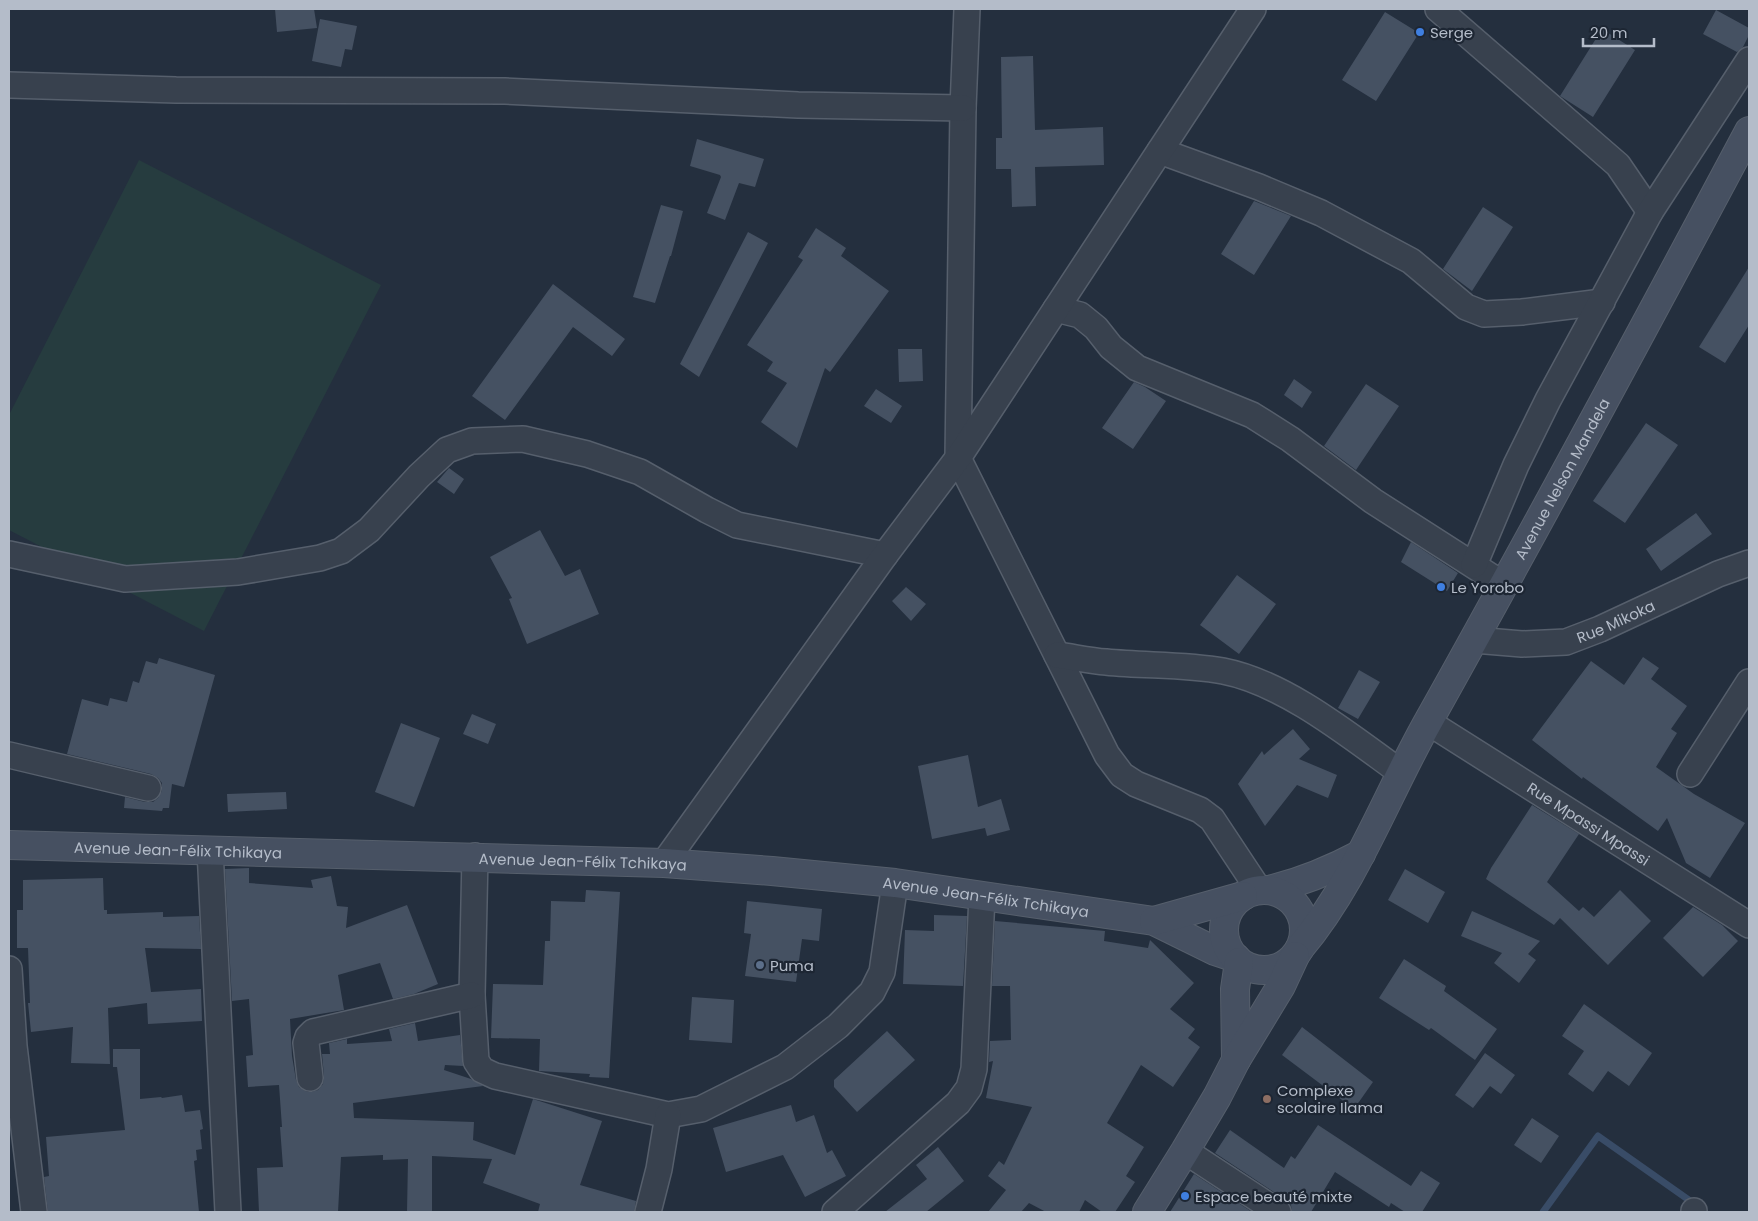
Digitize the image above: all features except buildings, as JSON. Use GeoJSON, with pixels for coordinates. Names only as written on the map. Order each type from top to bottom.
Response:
{"type":"FeatureCollection","features":[{"type":"Feature","properties":{"kind":"street"},"geometry":{"type":"LineString","coordinates":[[967,9],[962,108],[958,458],[1107,755],[1122,775],[1136,784],[1200,810],[1212,819],[1257,892]]}},
{"type":"Feature","properties":{"kind":"street"},"geometry":{"type":"LineString","coordinates":[[664,862],[958,458],[1253,9]]}},
{"type":"Feature","properties":{"kind":"street"},"geometry":{"type":"LineString","coordinates":[[1438,9],[1618,165],[1650,212]]}},
{"type":"Feature","properties":{"kind":"street"},"geometry":{"type":"LineString","coordinates":[[1474,566],[1516,464],[1548,400],[1650,212],[1749,60]]}},
{"type":"Feature","properties":{"kind":"street"},"geometry":{"type":"LineString","coordinates":[[9,85],[186,90],[505,91],[798,105],[962,108]]}},
{"type":"Feature","properties":{"kind":"street","name":"Avenue Nelson Mandela"},"geometry":{"type":"LineString","coordinates":[[1297,952],[1320,924],[1361,854],[1400,772],[1504,585],[1749,131]]}},
{"type":"Feature","properties":{"kind":"street"},"geometry":{"type":"LineString","coordinates":[[1160,151],[1259,187],[1321,214],[1411,262],[1466,307],[1484,314],[1522,312],[1602,302]]}},
{"type":"Feature","properties":{"kind":"street"},"geometry":{"type":"LineString","coordinates":[[1056,309],[1080,316],[1096,328],[1111,348],[1137,368],[1252,415],[1290,439],[1373,501],[1504,585]]}},
{"type":"Feature","properties":{"kind":"street"},"geometry":{"type":"LineString","coordinates":[[9,554],[126,579],[238,572],[320,558],[341,551],[369,530],[419,476],[447,450],[472,441],[523,439],[587,454],[640,472],[707,510],[737,524],[886,555]]}},
{"type":"Feature","properties":{"kind":"street","name":"Rue Mikoka"},"geometry":{"type":"LineString","coordinates":[[1474,640],[1522,644],[1566,642],[1600,629],[1718,574],[1749,563]]}},
{"type":"Feature","properties":{"kind":"street"},"geometry":{"type":"LineString","coordinates":[[1057,655],[1105,662],[1224,671],[1265,685],[1317,713],[1400,772]]}},
{"type":"Feature","properties":{"kind":"street"},"geometry":{"type":"LineString","coordinates":[[1690,774],[1749,682]]}},
{"type":"Feature","properties":{"kind":"street","name":"Rue Mpassi Mpassi"},"geometry":{"type":"LineString","coordinates":[[1428,722],[1749,925]]}},
{"type":"Feature","properties":{"kind":"street"},"geometry":{"type":"LineString","coordinates":[[9,755],[148,788]]}},
{"type":"Feature","properties":{"kind":"street","name":"Avenue Jean-Félix Tchikaya"},"geometry":{"type":"LineString","coordinates":[[9,845],[664,862],[772,871],[895,883],[1154,921],[1215,951],[1238,960]]}},
{"type":"Feature","properties":{"kind":"street"},"geometry":{"type":"LineString","coordinates":[[210,850],[228,1212]]}},
{"type":"Feature","properties":{"kind":"street","name":"Avenue Jean-Félix Tchikaya"},"geometry":{"type":"LineString","coordinates":[[1154,921],[1308,879],[1361,854]]}},
{"type":"Feature","properties":{"kind":"street"},"geometry":{"type":"LineString","coordinates":[[475,856],[472,995],[476,1061],[482,1070],[495,1076],[668,1115],[701,1109],[785,1067],[838,1026],[872,992],[882,972],[895,883]]}},
{"type":"Feature","properties":{"kind":"street"},"geometry":{"type":"LineString","coordinates":[[1147,1212],[1185,1151],[1217,1097],[1236,1060],[1281,986],[1297,952],[1304,936],[1304,923],[1300,911],[1292,900],[1281,893],[1257,892],[1232,906],[1226,918],[1224,933],[1228,946],[1238,960],[1250,968],[1274,969],[1286,964],[1297,952]]}},
{"type":"Feature","properties":{"kind":"street"},"geometry":{"type":"LineString","coordinates":[[835,1212],[958,1103],[969,1088],[974,1069],[982,896]]}},
{"type":"Feature","properties":{"kind":"street"},"geometry":{"type":"LineString","coordinates":[[1236,1060],[1234,988],[1238,960]]}},
{"type":"Feature","properties":{"kind":"street"},"geometry":{"type":"LineString","coordinates":[[9,968],[14,1046],[34,1212]]}},
{"type":"Feature","properties":{"kind":"street"},"geometry":{"type":"LineString","coordinates":[[310,1078],[306,1043],[308,1037],[314,1032],[472,995]]}},
{"type":"Feature","properties":{"kind":"street"},"geometry":{"type":"LineString","coordinates":[[648,1212],[659,1169],[668,1115]]}},
{"type":"Feature","properties":{"kind":"street"},"geometry":{"type":"LineString","coordinates":[[1185,1151],[1278,1212]]}},
{"type":"Feature","properties":{"kind":"green space"},"geometry":{"type":"Polygon","coordinates":[[[139,160],[381,285],[204,631],[9,530],[9,415],[139,160]]]}},
{"type":"Feature","properties":{"kind":"waterway"},"geometry":{"type":"LineString","coordinates":[[1543,1212],[1598,1136],[1696,1205]]}},
{"type":"Feature","properties":{"kind":"place","name":"Serge"},"geometry":{"type":"Point","coordinates":[1420,32]}},
{"type":"Feature","properties":{"kind":"place","name":"Le Yorobo"},"geometry":{"type":"Point","coordinates":[1441,587]}},
{"type":"Feature","properties":{"kind":"place","name":"Puma"},"geometry":{"type":"Point","coordinates":[760,965]}},
{"type":"Feature","properties":{"kind":"place","name":"Complexe scolaire Ilama"},"geometry":{"type":"Point","coordinates":[1267,1099]}},
{"type":"Feature","properties":{"kind":"place","name":"Espace beauté mixte"},"geometry":{"type":"Point","coordinates":[1185,1196]}}]}
